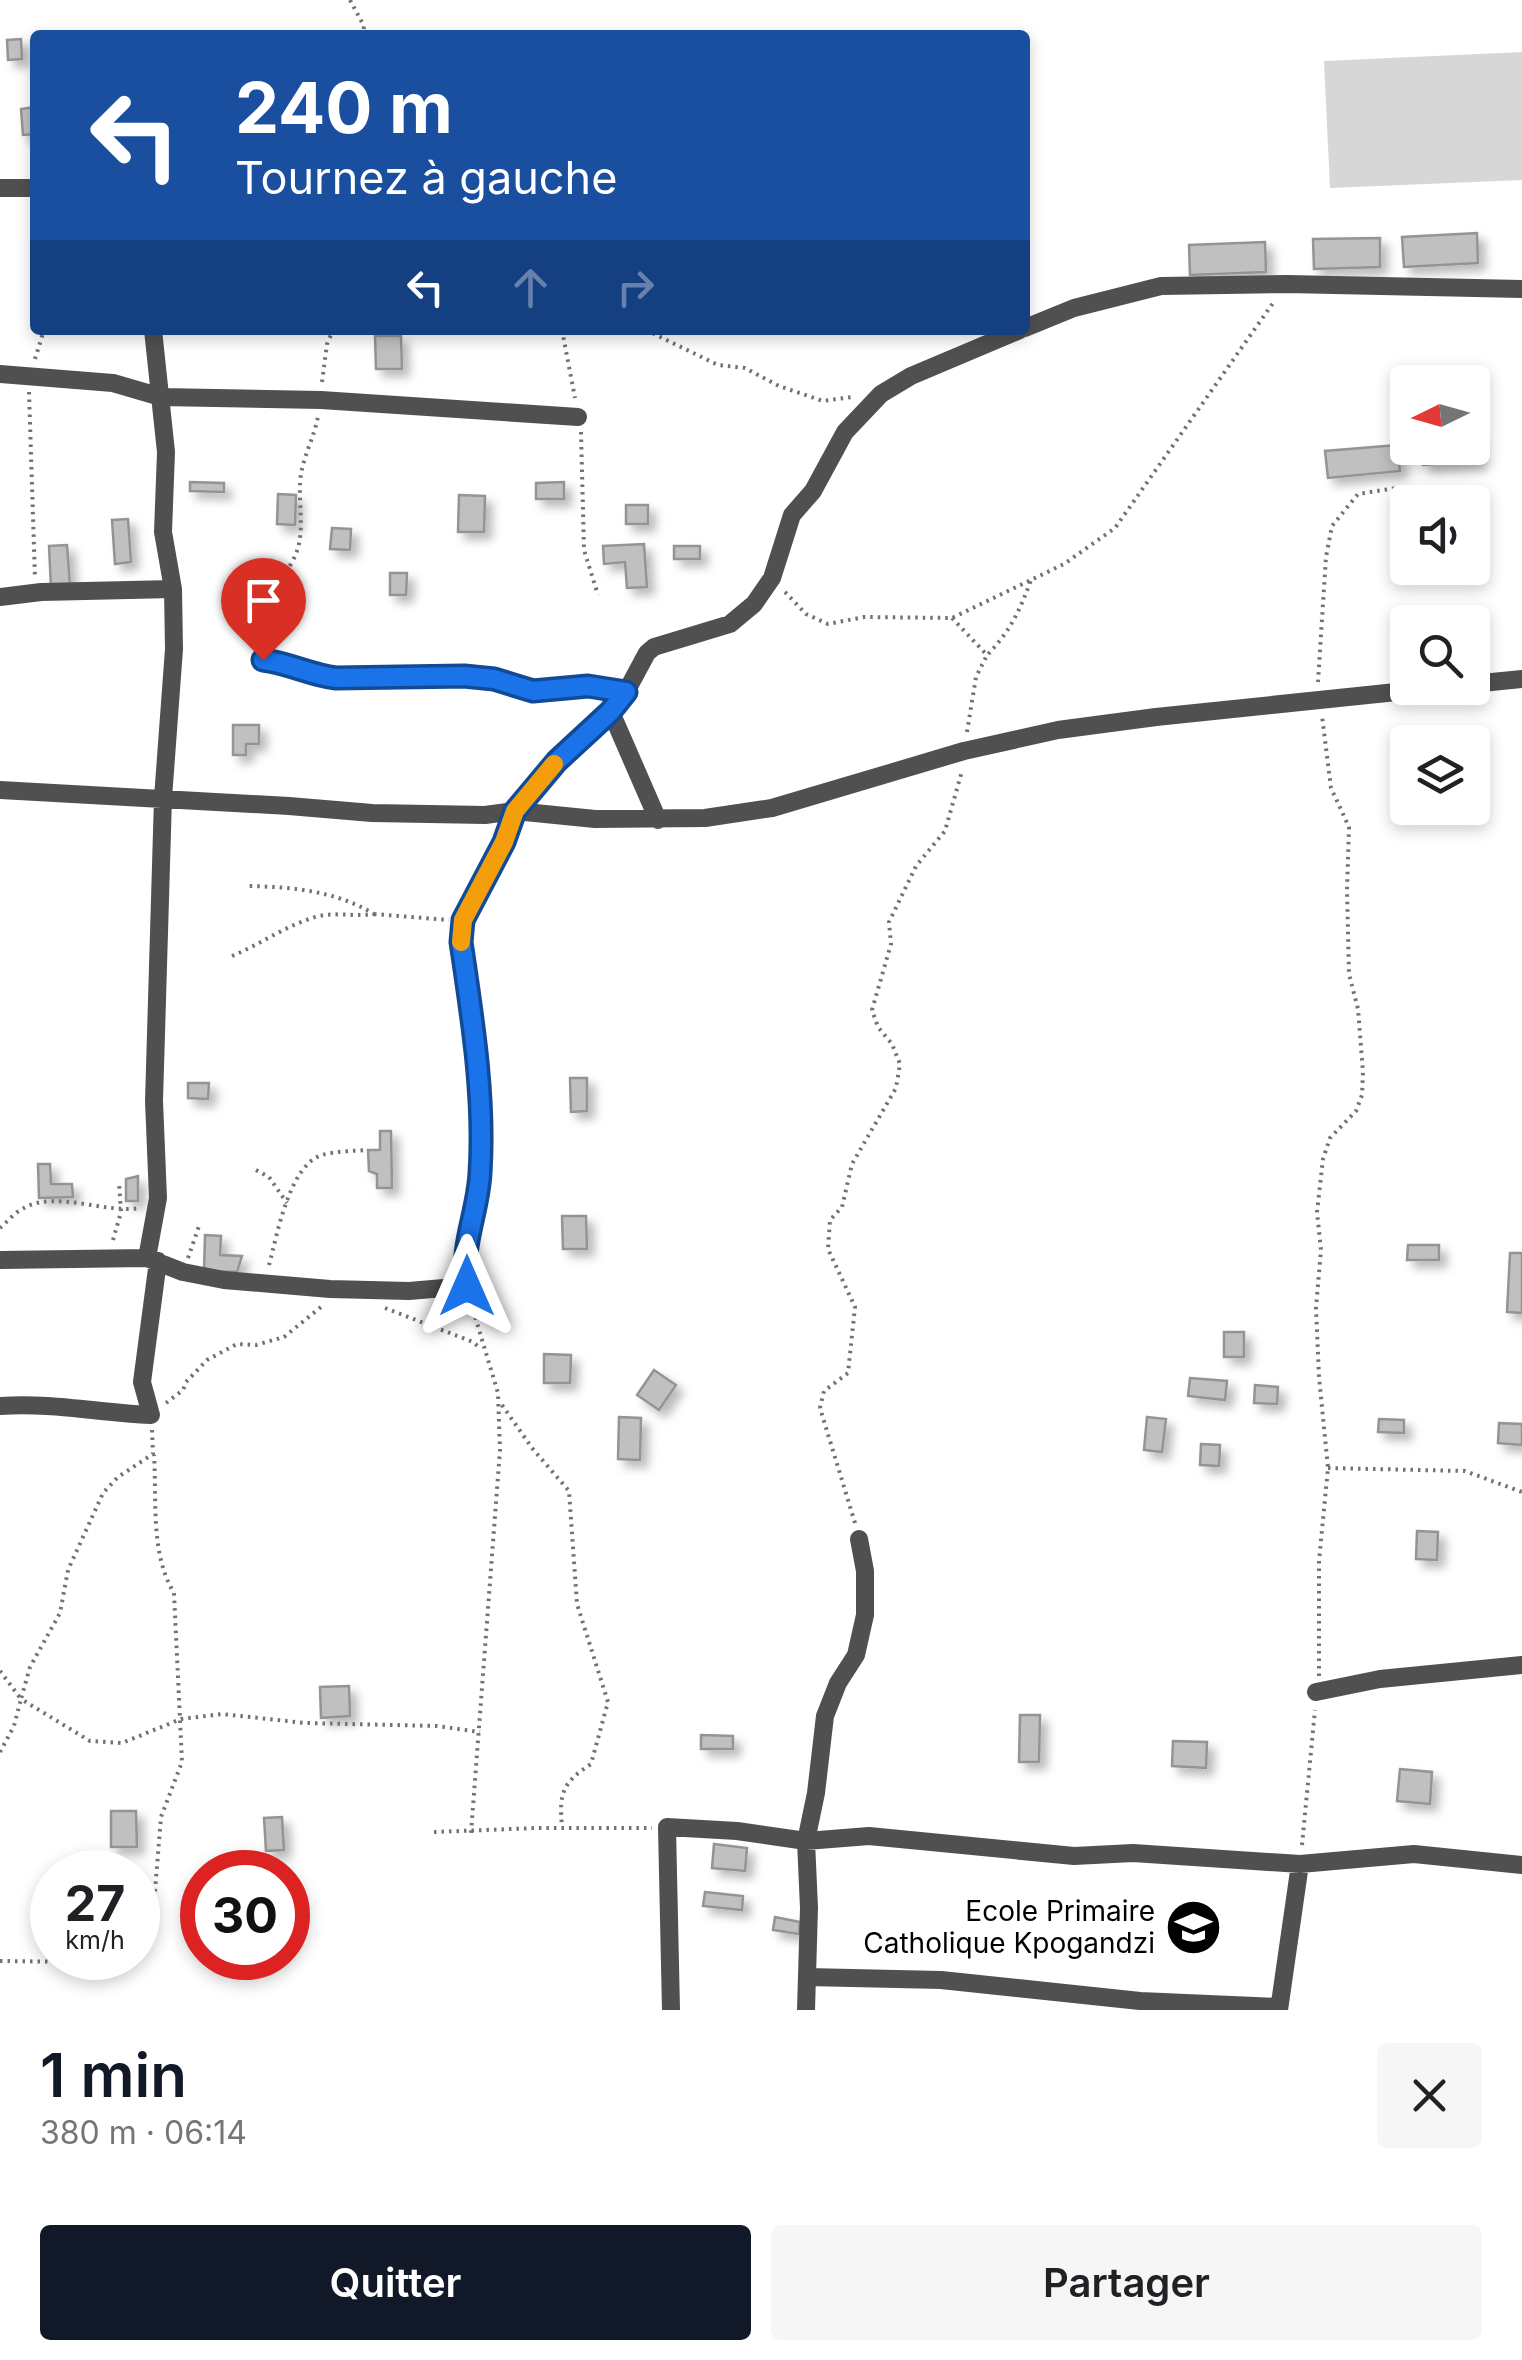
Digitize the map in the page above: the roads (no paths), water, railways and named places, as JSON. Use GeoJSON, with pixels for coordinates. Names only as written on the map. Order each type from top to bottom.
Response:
{"type":"FeatureCollection","features":[{"type":"Feature","properties":{"kind":"street"},"geometry":{"type":"LineString","coordinates":[[0,188],[30,188]]}},
{"type":"Feature","properties":{"kind":"street"},"geometry":{"type":"LineString","coordinates":[[1030,326],[1074,308],[1162,286],[1287,284],[1522,289]]}},
{"type":"Feature","properties":{"kind":"street"},"geometry":{"type":"LineString","coordinates":[[0,1406],[31,1404],[151,1415],[142,1382],[159,1171],[154,1100],[163,798],[174,649],[173,589],[164,532],[166,452],[154,335]]}},
{"type":"Feature","properties":{"kind":"street"},"geometry":{"type":"LineString","coordinates":[[0,1260],[152,1259],[183,1272],[330,1290],[409,1292],[467,1286],[463,1264],[480,1174],[480,1110],[461,942],[463,920],[504,842],[515,811],[557,761],[610,712],[654,646],[730,624],[754,604],[772,578],[792,515],[813,491],[845,432],[881,394],[910,376],[1009,335]]}},
{"type":"Feature","properties":{"kind":"street"},"geometry":{"type":"LineString","coordinates":[[0,374],[113,383],[161,397],[321,400],[578,417]]}},
{"type":"Feature","properties":{"kind":"street"},"geometry":{"type":"LineString","coordinates":[[0,597],[40,592],[173,589]]}},
{"type":"Feature","properties":{"kind":"street"},"geometry":{"type":"LineString","coordinates":[[263,660],[284,662],[315,676],[336,678],[464,676],[494,679],[533,691],[588,686],[626,692]]}},
{"type":"Feature","properties":{"kind":"street"},"geometry":{"type":"LineString","coordinates":[[1490,683],[1522,680]]}},
{"type":"Feature","properties":{"kind":"street"},"geometry":{"type":"LineString","coordinates":[[0,790],[372,813],[486,815],[515,811],[594,819],[705,818],[772,808],[964,752],[1058,730],[1390,693]]}},
{"type":"Feature","properties":{"kind":"street"},"geometry":{"type":"LineString","coordinates":[[610,712],[658,820]]}},
{"type":"Feature","properties":{"kind":"street"},"geometry":{"type":"LineString","coordinates":[[806,2010],[806,1841],[825,1716],[838,1682],[856,1655],[865,1615],[860,1539]]}},
{"type":"Feature","properties":{"kind":"street"},"geometry":{"type":"LineString","coordinates":[[1316,1692],[1380,1679],[1522,1665]]}},
{"type":"Feature","properties":{"kind":"street"},"geometry":{"type":"LineString","coordinates":[[671,2010],[667,1827],[737,1831],[806,1841],[869,1836],[1074,1856],[1133,1854],[1300,1864],[1414,1854],[1522,1865]]}},
{"type":"Feature","properties":{"kind":"street"},"geometry":{"type":"LineString","coordinates":[[807,1977],[941,1980],[1140,2001],[1279,2009],[1300,1864]]}},
{"type":"Feature","properties":{"kind":"place","name":"Ecole Primaire Catholique Kpogandzi"},"geometry":{"type":"Point","coordinates":[1194,1927]}}]}
